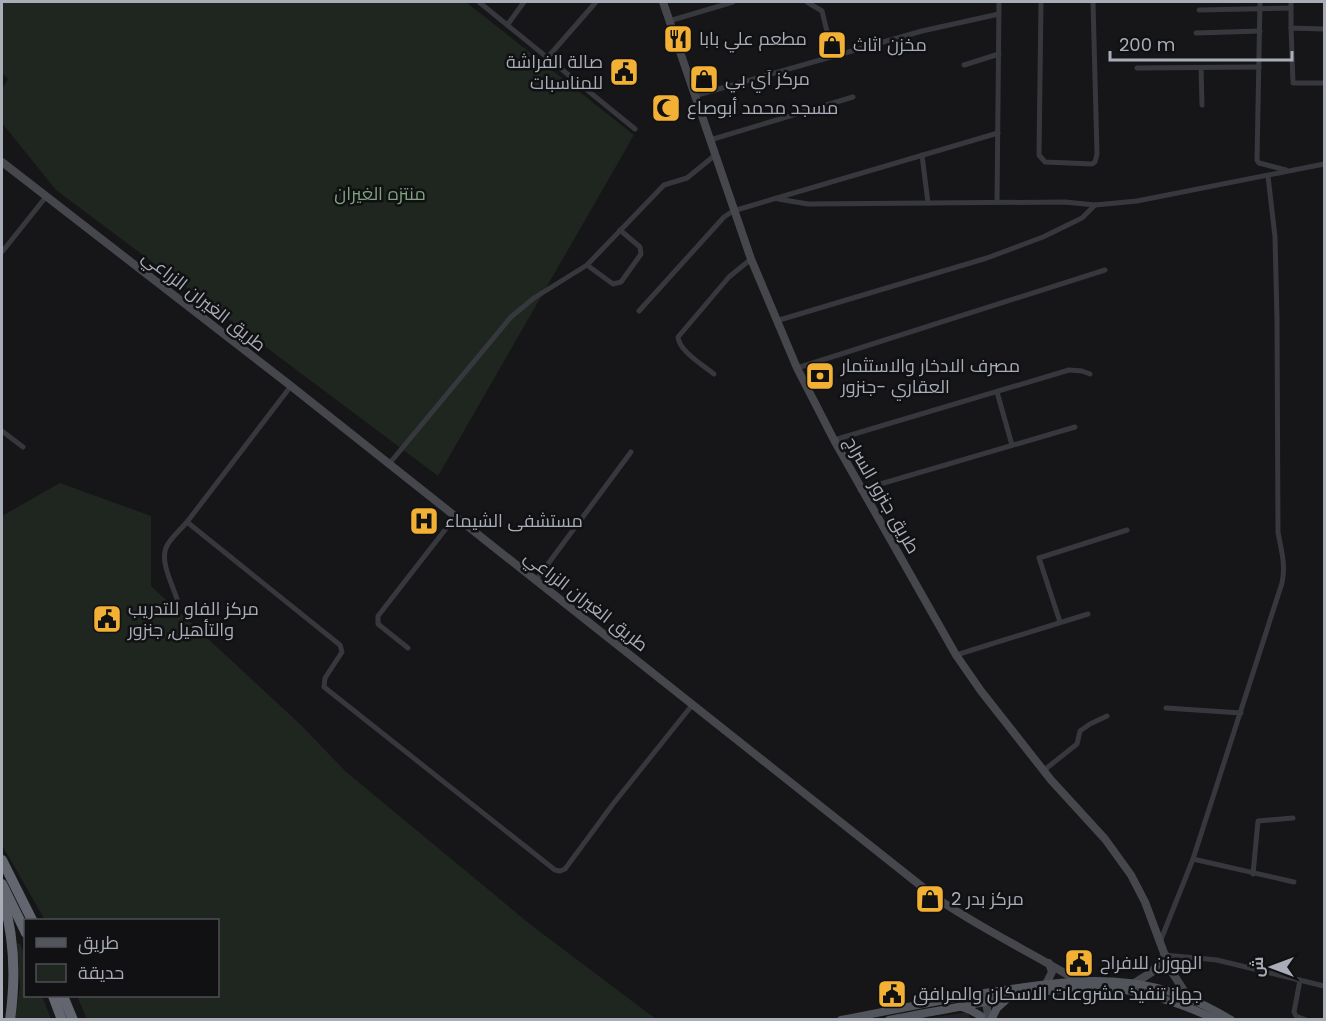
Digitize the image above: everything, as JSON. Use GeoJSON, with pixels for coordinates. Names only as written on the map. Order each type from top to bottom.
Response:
{"type":"FeatureCollection","features":[{"type":"Feature","properties":{"kind":"highway"},"geometry":{"type":"LineString","coordinates":[[2,860],[31,919]]}},
{"type":"Feature","properties":{"kind":"highway"},"geometry":{"type":"LineString","coordinates":[[2,884],[24,929]]}},
{"type":"Feature","properties":{"kind":"highway"},"geometry":{"type":"LineString","coordinates":[[2,896],[12,935],[15,968],[10,1020]]}},
{"type":"Feature","properties":{"kind":"highway"},"geometry":{"type":"LineString","coordinates":[[53,997],[62,1020]]}},
{"type":"Feature","properties":{"kind":"highway"},"geometry":{"type":"LineString","coordinates":[[63,997],[73,1020]]}},
{"type":"Feature","properties":{"kind":"main road"},"geometry":{"type":"LineString","coordinates":[[841,1020],[981,998],[1046,984],[1078,981],[1133,984],[1188,997],[1231,1020]]}},
{"type":"Feature","properties":{"kind":"main road"},"geometry":{"type":"LineString","coordinates":[[889,1020],[959,1007],[981,998],[1011,997],[1074,989],[1117,989],[1187,1006],[1217,1020]]}},
{"type":"Feature","properties":{"kind":"main road"},"geometry":{"type":"LineString","coordinates":[[959,1007],[986,1019],[1011,997]]}},
{"type":"Feature","properties":{"kind":"street"},"geometry":{"type":"LineString","coordinates":[[479,2],[635,129]]}},
{"type":"Feature","properties":{"kind":"street"},"geometry":{"type":"LineString","coordinates":[[508,24],[524,2]]}},
{"type":"Feature","properties":{"kind":"street"},"geometry":{"type":"LineString","coordinates":[[548,57],[596,2]]}},
{"type":"Feature","properties":{"kind":"street","name":"طريق جنزور السراج"},"geometry":{"type":"LineString","coordinates":[[663,2],[751,260],[797,368],[860,490],[930,606],[956,654],[998,715],[1043,771],[1105,839],[1131,875],[1139,888],[1174,976],[1188,997]]}},
{"type":"Feature","properties":{"kind":"street"},"geometry":{"type":"LineString","coordinates":[[669,21],[733,2]]}},
{"type":"Feature","properties":{"kind":"street"},"geometry":{"type":"LineString","coordinates":[[807,2],[822,11],[833,56]]}},
{"type":"Feature","properties":{"kind":"street"},"geometry":{"type":"LineString","coordinates":[[997,202],[999,2]]}},
{"type":"Feature","properties":{"kind":"street"},"geometry":{"type":"LineString","coordinates":[[1041,2],[1039,155],[1045,162],[1092,164],[1097,154],[1093,2]]}},
{"type":"Feature","properties":{"kind":"street"},"geometry":{"type":"LineString","coordinates":[[1260,5],[1257,160],[1260,163],[1289,171]]}},
{"type":"Feature","properties":{"kind":"street"},"geometry":{"type":"LineString","coordinates":[[1199,10],[1291,5],[1293,83],[1324,83]]}},
{"type":"Feature","properties":{"kind":"street"},"geometry":{"type":"LineString","coordinates":[[694,96],[922,31],[999,14]]}},
{"type":"Feature","properties":{"kind":"street"},"geometry":{"type":"LineString","coordinates":[[1291,28],[1324,29]]}},
{"type":"Feature","properties":{"kind":"street"},"geometry":{"type":"LineString","coordinates":[[1196,33],[1260,31]]}},
{"type":"Feature","properties":{"kind":"street"},"geometry":{"type":"LineString","coordinates":[[964,65],[999,54]]}},
{"type":"Feature","properties":{"kind":"street"},"geometry":{"type":"LineString","coordinates":[[1137,68],[1259,67]]}},
{"type":"Feature","properties":{"kind":"street"},"geometry":{"type":"LineString","coordinates":[[1201,68],[1202,105]]}},
{"type":"Feature","properties":{"kind":"street"},"geometry":{"type":"LineString","coordinates":[[710,140],[853,98]]}},
{"type":"Feature","properties":{"kind":"street"},"geometry":{"type":"LineString","coordinates":[[639,311],[724,216],[733,211],[998,133]]}},
{"type":"Feature","properties":{"kind":"street"},"geometry":{"type":"LineString","coordinates":[[922,155],[928,203]]}},
{"type":"Feature","properties":{"kind":"street"},"geometry":{"type":"LineString","coordinates":[[389,464],[511,317],[534,298],[587,265],[664,185],[687,178],[714,156]]}},
{"type":"Feature","properties":{"kind":"street","name":"طريق الغيران الزراعي"},"geometry":{"type":"LineString","coordinates":[[2,162],[45,198],[291,386],[935,897],[996,936],[1048,961],[1078,981]]}},
{"type":"Feature","properties":{"kind":"street"},"geometry":{"type":"LineString","coordinates":[[778,199],[808,204],[1065,202],[1095,205],[1147,199],[1324,164]]}},
{"type":"Feature","properties":{"kind":"street"},"geometry":{"type":"LineString","coordinates":[[1160,942],[1193,859],[1284,570],[1278,532],[1274,214],[1268,176]]}},
{"type":"Feature","properties":{"kind":"street"},"geometry":{"type":"LineString","coordinates":[[2,252],[45,198]]}},
{"type":"Feature","properties":{"kind":"street"},"geometry":{"type":"LineString","coordinates":[[776,321],[987,258],[1032,242],[1082,218],[1095,205]]}},
{"type":"Feature","properties":{"kind":"street"},"geometry":{"type":"LineString","coordinates":[[587,265],[613,284],[621,282],[641,254],[640,247],[620,230]]}},
{"type":"Feature","properties":{"kind":"street"},"geometry":{"type":"LineString","coordinates":[[714,374],[683,348],[678,342],[678,336],[729,277],[751,260]]}},
{"type":"Feature","properties":{"kind":"street"},"geometry":{"type":"LineString","coordinates":[[797,368],[1105,270]]}},
{"type":"Feature","properties":{"kind":"street"},"geometry":{"type":"LineString","coordinates":[[834,440],[1069,370],[1082,370],[1090,374]]}},
{"type":"Feature","properties":{"kind":"street"},"geometry":{"type":"LineString","coordinates":[[177,599],[164,560],[164,552],[168,543],[187,522],[291,386]]}},
{"type":"Feature","properties":{"kind":"street"},"geometry":{"type":"LineString","coordinates":[[997,392],[1012,445]]}},
{"type":"Feature","properties":{"kind":"street"},"geometry":{"type":"LineString","coordinates":[[860,490],[1075,427]]}},
{"type":"Feature","properties":{"kind":"street"},"geometry":{"type":"LineString","coordinates":[[2,431],[22,447]]}},
{"type":"Feature","properties":{"kind":"street"},"geometry":{"type":"LineString","coordinates":[[536,580],[632,452]]}},
{"type":"Feature","properties":{"kind":"street"},"geometry":{"type":"LineString","coordinates":[[408,648],[378,624],[378,616],[455,517]]}},
{"type":"Feature","properties":{"kind":"street"},"geometry":{"type":"LineString","coordinates":[[187,522],[340,645],[342,652],[325,678],[324,687],[555,870],[565,869],[613,804],[693,704]]}},
{"type":"Feature","properties":{"kind":"street"},"geometry":{"type":"LineString","coordinates":[[1060,622],[1039,558],[1127,530]]}},
{"type":"Feature","properties":{"kind":"street"},"geometry":{"type":"LineString","coordinates":[[956,654],[1088,614]]}},
{"type":"Feature","properties":{"kind":"street"},"geometry":{"type":"LineString","coordinates":[[1166,708],[1241,712]]}},
{"type":"Feature","properties":{"kind":"street"},"geometry":{"type":"LineString","coordinates":[[1043,771],[1077,744],[1080,731],[1107,716]]}},
{"type":"Feature","properties":{"kind":"street"},"geometry":{"type":"LineString","coordinates":[[1252,874],[1258,821],[1293,818]]}},
{"type":"Feature","properties":{"kind":"street"},"geometry":{"type":"LineString","coordinates":[[1193,859],[1294,882]]}},
{"type":"Feature","properties":{"kind":"street"},"geometry":{"type":"LineString","coordinates":[[1133,984],[1152,972],[1165,955],[1216,960],[1324,986]]}},
{"type":"Feature","properties":{"kind":"street"},"geometry":{"type":"LineString","coordinates":[[1046,984],[1052,972],[1048,961]]}},
{"type":"Feature","properties":{"kind":"street"},"geometry":{"type":"LineString","coordinates":[[1300,980],[1294,1014],[1306,1020]]}},
{"type":"Feature","properties":{"kind":"street"},"geometry":{"type":"LineString","coordinates":[[981,998],[986,1019]]}},
{"type":"Feature","properties":{"kind":"shaded area"},"geometry":{"type":"Polygon","coordinates":[[[968,1012],[970,1019],[916,1020],[968,1012]]]}},
{"type":"Feature","properties":{"kind":"green space","name":"منتزه الغيران"},"geometry":{"type":"Polygon","coordinates":[[[2,2],[466,2],[634,135],[438,476],[56,190],[2,123],[2,89],[8,79],[2,73],[2,2]]]}},
{"type":"Feature","properties":{"kind":"green space"},"geometry":{"type":"Polygon","coordinates":[[[60,483],[151,516],[151,586],[302,726],[345,771],[531,925],[656,1019],[87,1019],[77,997],[219,997],[219,919],[44,919],[2,845],[2,516],[60,483]]]}},
{"type":"Feature","properties":{"kind":"green space"},"geometry":{"type":"Polygon","coordinates":[[[17,943],[24,952],[24,997],[42,997],[51,1019],[15,1020],[20,986],[17,943]]]}},
{"type":"Feature","properties":{"kind":"place","name":"مطعم علي بابا"},"geometry":{"type":"Point","coordinates":[678,39]}},
{"type":"Feature","properties":{"kind":"place","name":"مخزن اثاث"},"geometry":{"type":"Point","coordinates":[832,45]}},
{"type":"Feature","properties":{"kind":"place","name":"صالة الفراشة للمناسبات"},"geometry":{"type":"Point","coordinates":[624,72]}},
{"type":"Feature","properties":{"kind":"place","name":"مركز اَي بي"},"geometry":{"type":"Point","coordinates":[704,79]}},
{"type":"Feature","properties":{"kind":"place","name":"مسجد محمد أبوصاع"},"geometry":{"type":"Point","coordinates":[666,108]}},
{"type":"Feature","properties":{"kind":"place","name":"مصرف الادخار والاستثمار العقاري -جنزور"},"geometry":{"type":"Point","coordinates":[820,376]}},
{"type":"Feature","properties":{"kind":"place","name":"مستشفى الشيماء"},"geometry":{"type":"Point","coordinates":[424,521]}},
{"type":"Feature","properties":{"kind":"place","name":"مركز الفاو للتدريب والتأهيل, جنزور"},"geometry":{"type":"Point","coordinates":[107,619]}},
{"type":"Feature","properties":{"kind":"place","name":"مركز بدر 2"},"geometry":{"type":"Point","coordinates":[930,899]}},
{"type":"Feature","properties":{"kind":"place","name":"الهوزن للافراح"},"geometry":{"type":"Point","coordinates":[1079,963]}},
{"type":"Feature","properties":{"kind":"place","name":"جهاز تنفيذ مشروعات الاسكان والمرافق"},"geometry":{"type":"Point","coordinates":[892,994]}}]}
